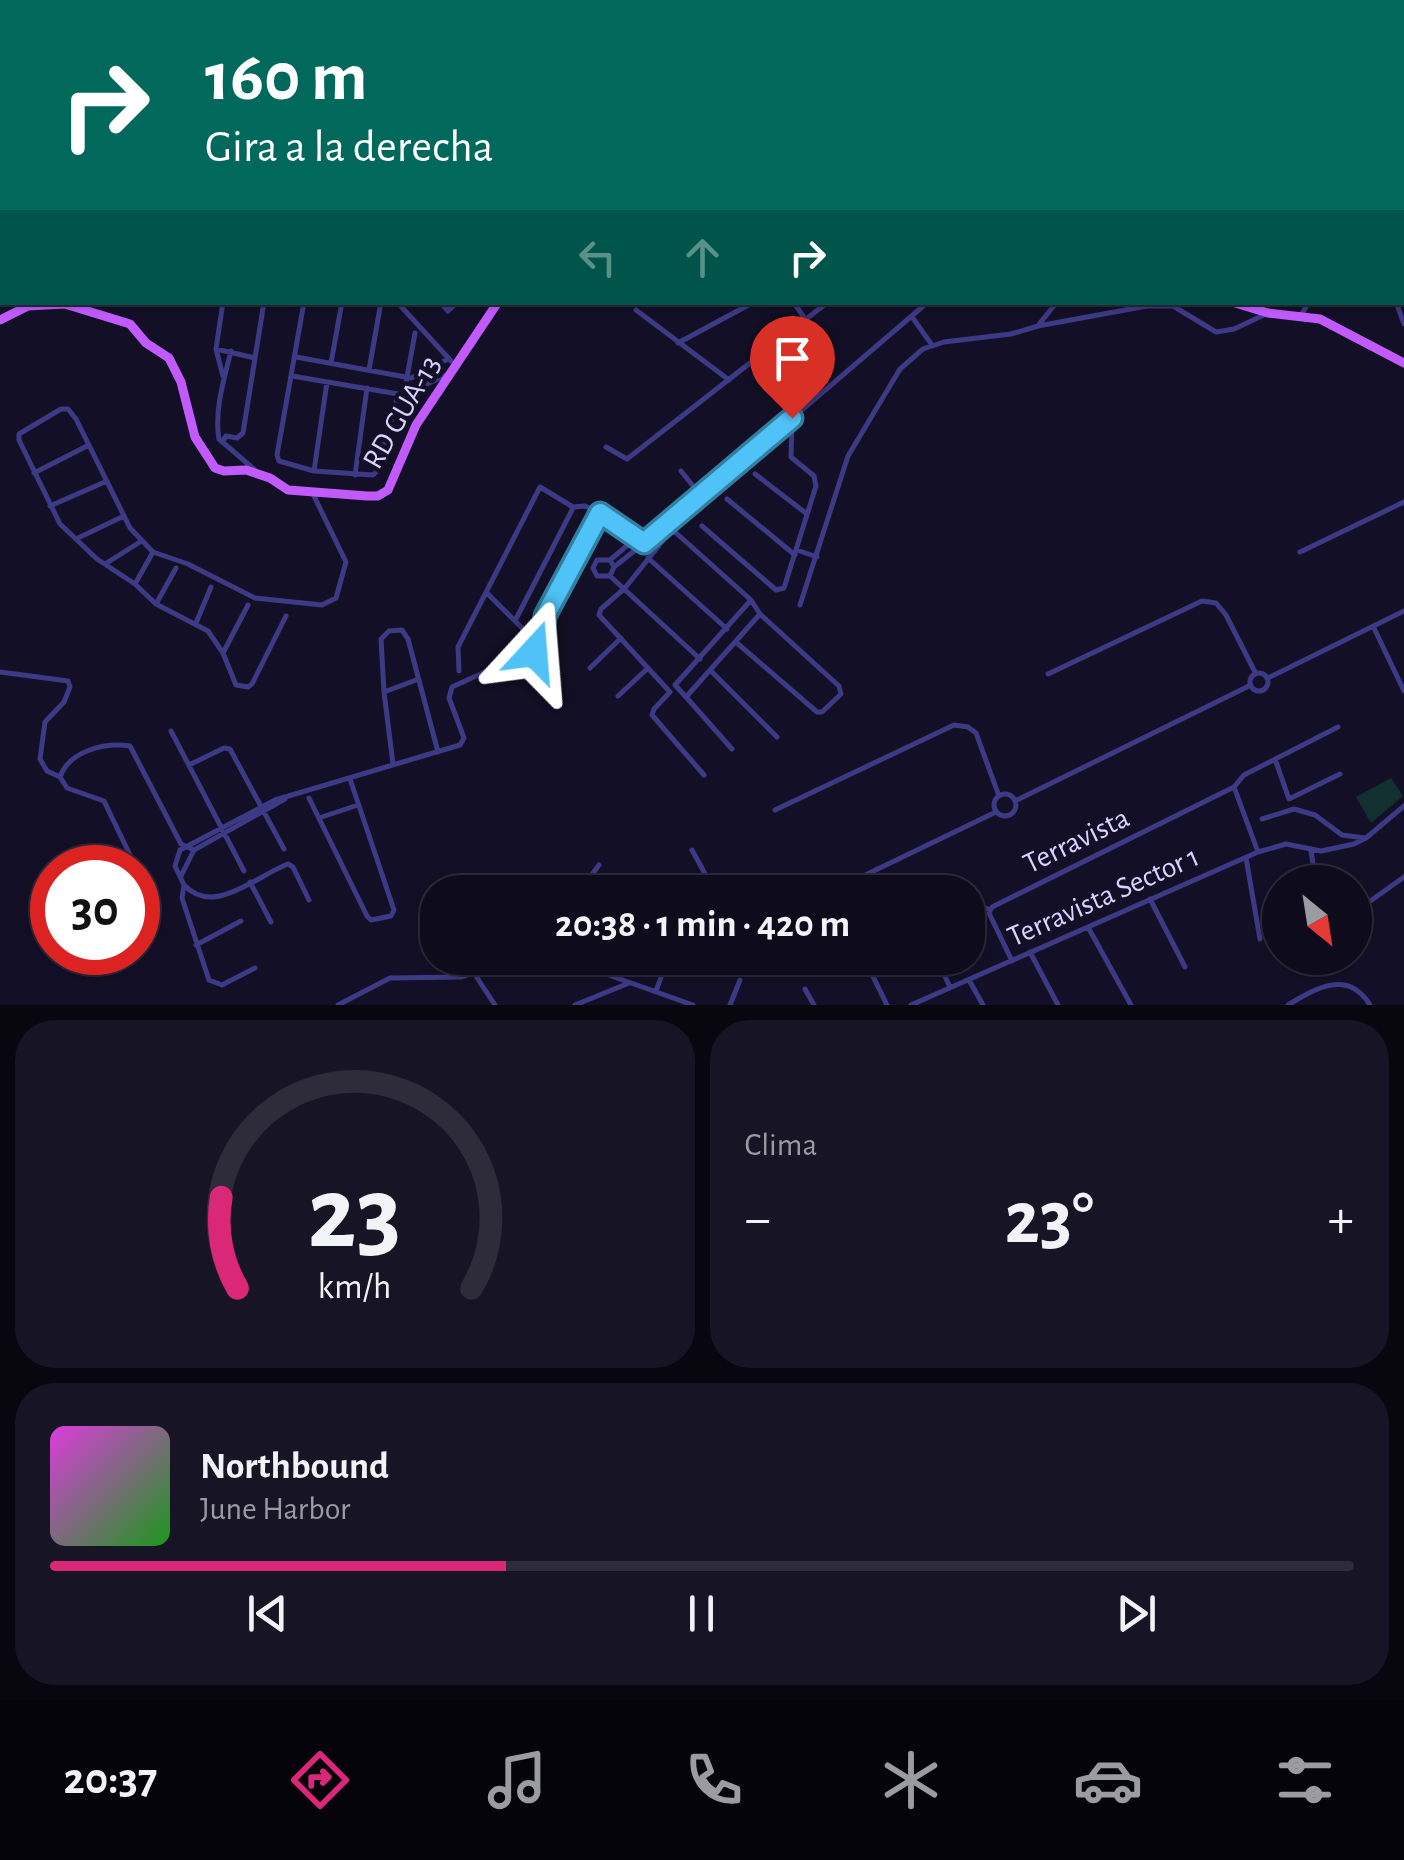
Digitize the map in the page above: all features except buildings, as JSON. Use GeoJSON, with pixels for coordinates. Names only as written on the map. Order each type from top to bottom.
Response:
{"type":"FeatureCollection","features":[{"type":"Feature","properties":{"kind":"main road","name":"RD GUA-13"},"geometry":{"type":"LineString","coordinates":[[0,320],[28,306],[46,305]]}},
{"type":"Feature","properties":{"kind":"main road","name":"RD GUA-13"},"geometry":{"type":"LineString","coordinates":[[68,305],[130,324],[146,344],[169,358],[181,382],[195,436],[215,468],[260,474],[288,490],[366,496],[388,490],[416,425],[496,305]]}},
{"type":"Feature","properties":{"kind":"main road"},"geometry":{"type":"LineString","coordinates":[[1242,305],[1329,322],[1404,363]]}},
{"type":"Feature","properties":{"kind":"street"},"geometry":{"type":"LineString","coordinates":[[223,305],[216,349],[224,378]]}},
{"type":"Feature","properties":{"kind":"street"},"geometry":{"type":"LineString","coordinates":[[222,442],[226,436],[237,438],[242,434],[264,305]]}},
{"type":"Feature","properties":{"kind":"street"},"geometry":{"type":"LineString","coordinates":[[304,305],[277,457],[281,462],[314,471],[371,476],[378,470],[409,378],[415,333]]}},
{"type":"Feature","properties":{"kind":"street"},"geometry":{"type":"LineString","coordinates":[[330,363],[341,305]]}},
{"type":"Feature","properties":{"kind":"street"},"geometry":{"type":"LineString","coordinates":[[369,370],[380,305]]}},
{"type":"Feature","properties":{"kind":"street"},"geometry":{"type":"LineString","coordinates":[[400,305],[453,365]]}},
{"type":"Feature","properties":{"kind":"street"},"geometry":{"type":"LineString","coordinates":[[678,343],[748,305]]}},
{"type":"Feature","properties":{"kind":"street"},"geometry":{"type":"LineString","coordinates":[[795,305],[806,320]]}},
{"type":"Feature","properties":{"kind":"street"},"geometry":{"type":"LineString","coordinates":[[606,448],[627,459],[824,305]]}},
{"type":"Feature","properties":{"kind":"street"},"geometry":{"type":"LineString","coordinates":[[612,564],[701,496],[925,305]]}},
{"type":"Feature","properties":{"kind":"street"},"geometry":{"type":"LineString","coordinates":[[1038,326],[1056,305]]}},
{"type":"Feature","properties":{"kind":"street"},"geometry":{"type":"LineString","coordinates":[[1301,315],[1307,305]]}},
{"type":"Feature","properties":{"kind":"street"},"geometry":{"type":"LineString","coordinates":[[800,605],[858,436],[900,370],[914,356],[932,345],[1011,334],[1148,306],[1173,306],[1216,332],[1268,313]]}},
{"type":"Feature","properties":{"kind":"street"},"geometry":{"type":"LineString","coordinates":[[636,310],[728,380]]}},
{"type":"Feature","properties":{"kind":"street"},"geometry":{"type":"LineString","coordinates":[[912,317],[932,345]]}},
{"type":"Feature","properties":{"kind":"street"},"geometry":{"type":"LineString","coordinates":[[216,349],[255,358]]}},
{"type":"Feature","properties":{"kind":"street"},"geometry":{"type":"LineString","coordinates":[[231,351],[217,418],[218,434],[222,442],[260,474]]}},
{"type":"Feature","properties":{"kind":"street"},"geometry":{"type":"LineString","coordinates":[[296,357],[409,378],[453,365]]}},
{"type":"Feature","properties":{"kind":"street"},"geometry":{"type":"LineString","coordinates":[[292,376],[401,394],[416,390],[453,365]]}},
{"type":"Feature","properties":{"kind":"street"},"geometry":{"type":"LineString","coordinates":[[409,378],[416,390]]}},
{"type":"Feature","properties":{"kind":"street"},"geometry":{"type":"LineString","coordinates":[[314,471],[327,382]]}},
{"type":"Feature","properties":{"kind":"street"},"geometry":{"type":"LineString","coordinates":[[354,475],[368,388]]}},
{"type":"Feature","properties":{"kind":"street"},"geometry":{"type":"LineString","coordinates":[[286,616],[248,687],[236,684],[208,630],[156,604],[60,524],[34,473],[20,434],[61,409],[68,409],[140,542],[152,552],[188,564],[256,598],[329,604],[336,598],[346,562],[312,492]]}},
{"type":"Feature","properties":{"kind":"street"},"geometry":{"type":"LineString","coordinates":[[702,526],[779,591],[784,588],[816,482],[790,457],[792,418]]}},
{"type":"Feature","properties":{"kind":"street"},"geometry":{"type":"LineString","coordinates":[[34,473],[90,444]]}},
{"type":"Feature","properties":{"kind":"street"},"geometry":{"type":"LineString","coordinates":[[682,471],[701,496]]}},
{"type":"Feature","properties":{"kind":"street"},"geometry":{"type":"LineString","coordinates":[[755,474],[806,514]]}},
{"type":"Feature","properties":{"kind":"street"},"geometry":{"type":"LineString","coordinates":[[50,506],[107,481]]}},
{"type":"Feature","properties":{"kind":"street"},"geometry":{"type":"LineString","coordinates":[[459,671],[458,647],[540,487],[574,508],[585,506],[600,513],[644,543]]}},
{"type":"Feature","properties":{"kind":"street"},"geometry":{"type":"LineString","coordinates":[[727,498],[796,552],[818,558]]}},
{"type":"Feature","properties":{"kind":"street"},"geometry":{"type":"LineString","coordinates":[[1300,552],[1404,502]]}},
{"type":"Feature","properties":{"kind":"street"},"geometry":{"type":"LineString","coordinates":[[514,621],[574,508]]}},
{"type":"Feature","properties":{"kind":"street"},"geometry":{"type":"LineString","coordinates":[[309,900],[290,864],[211,898],[196,895],[182,882],[176,859],[186,846],[287,798],[463,742],[449,698],[452,686],[538,648],[545,616],[600,513]]}},
{"type":"Feature","properties":{"kind":"street"},"geometry":{"type":"LineString","coordinates":[[78,538],[124,516]]}},
{"type":"Feature","properties":{"kind":"street"},"geometry":{"type":"LineString","coordinates":[[732,749],[686,696],[648,668],[599,612],[625,588],[667,535],[674,532],[839,686],[840,694],[822,712],[816,712],[737,643]]}},
{"type":"Feature","properties":{"kind":"street"},"geometry":{"type":"LineString","coordinates":[[610,576],[612,564],[635,539]]}},
{"type":"Feature","properties":{"kind":"street"},"geometry":{"type":"LineString","coordinates":[[105,564],[140,542]]}},
{"type":"Feature","properties":{"kind":"street"},"geometry":{"type":"LineString","coordinates":[[135,584],[152,552]]}},
{"type":"Feature","properties":{"kind":"street"},"geometry":{"type":"LineString","coordinates":[[610,576],[601,578],[593,568],[601,558],[612,564]]}},
{"type":"Feature","properties":{"kind":"street"},"geometry":{"type":"LineString","coordinates":[[648,558],[728,628]]}},
{"type":"Feature","properties":{"kind":"street"},"geometry":{"type":"LineString","coordinates":[[156,604],[176,568]]}},
{"type":"Feature","properties":{"kind":"street"},"geometry":{"type":"LineString","coordinates":[[610,576],[700,658]]}},
{"type":"Feature","properties":{"kind":"street"},"geometry":{"type":"LineString","coordinates":[[196,623],[211,587]]}},
{"type":"Feature","properties":{"kind":"street"},"geometry":{"type":"LineString","coordinates":[[487,593],[530,636]]}},
{"type":"Feature","properties":{"kind":"street"},"geometry":{"type":"LineString","coordinates":[[704,775],[654,718],[654,708],[750,600]]}},
{"type":"Feature","properties":{"kind":"street"},"geometry":{"type":"LineString","coordinates":[[1048,674],[1202,601],[1216,603],[1226,614],[1256,674]]}},
{"type":"Feature","properties":{"kind":"street"},"geometry":{"type":"LineString","coordinates":[[223,653],[248,605]]}},
{"type":"Feature","properties":{"kind":"street"},"geometry":{"type":"LineString","coordinates":[[1268,678],[1404,611]]}},
{"type":"Feature","properties":{"kind":"street"},"geometry":{"type":"LineString","coordinates":[[686,696],[760,614]]}},
{"type":"Feature","properties":{"kind":"street"},"geometry":{"type":"LineString","coordinates":[[1373,626],[1404,691]]}},
{"type":"Feature","properties":{"kind":"street"},"geometry":{"type":"LineString","coordinates":[[394,764],[384,692],[384,632],[404,633],[438,752]]}},
{"type":"Feature","properties":{"kind":"street"},"geometry":{"type":"LineString","coordinates":[[590,668],[620,638]]}},
{"type":"Feature","properties":{"kind":"street"},"geometry":{"type":"LineString","coordinates":[[618,696],[648,668]]}},
{"type":"Feature","properties":{"kind":"street"},"geometry":{"type":"LineString","coordinates":[[711,671],[777,737]]}},
{"type":"Feature","properties":{"kind":"street"},"geometry":{"type":"LineString","coordinates":[[0,672],[68,681],[70,687],[64,702],[44,725],[40,755],[46,771],[60,777],[70,790],[104,801],[125,845]]}},
{"type":"Feature","properties":{"kind":"street"},"geometry":{"type":"LineString","coordinates":[[1256,674],[1268,678]]}},
{"type":"Feature","properties":{"kind":"street"},"geometry":{"type":"LineString","coordinates":[[1015,801],[1251,684],[1256,674]]}},
{"type":"Feature","properties":{"kind":"street"},"geometry":{"type":"LineString","coordinates":[[1251,684],[1262,691],[1267,688],[1268,678]]}},
{"type":"Feature","properties":{"kind":"street"},"geometry":{"type":"LineString","coordinates":[[384,692],[416,680]]}},
{"type":"Feature","properties":{"kind":"street"},"geometry":{"type":"LineString","coordinates":[[775,810],[954,725],[968,727],[976,734],[999,796]]}},
{"type":"Feature","properties":{"kind":"street","name":"Terravista"},"geometry":{"type":"LineString","coordinates":[[990,910],[1234,787],[1244,774],[1338,727]]}},
{"type":"Feature","properties":{"kind":"street"},"geometry":{"type":"LineString","coordinates":[[172,731],[244,871]]}},
{"type":"Feature","properties":{"kind":"street"},"geometry":{"type":"LineString","coordinates":[[60,777],[65,764],[81,753],[130,746],[181,844],[194,850]]}},
{"type":"Feature","properties":{"kind":"street"},"geometry":{"type":"LineString","coordinates":[[189,765],[228,748],[284,849]]}},
{"type":"Feature","properties":{"kind":"street"},"geometry":{"type":"LineString","coordinates":[[1275,759],[1289,799],[1340,774]]}},
{"type":"Feature","properties":{"kind":"street"},"geometry":{"type":"LineString","coordinates":[[309,798],[368,916],[371,920],[391,916],[394,910],[350,778]]}},
{"type":"Feature","properties":{"kind":"street"},"geometry":{"type":"LineString","coordinates":[[1234,787],[1258,852],[1290,844],[1330,850],[1366,838],[1404,806]]}},
{"type":"Feature","properties":{"kind":"street"},"geometry":{"type":"LineString","coordinates":[[865,875],[996,812],[1008,816],[1016,808],[1015,801],[1006,794],[999,796],[994,802],[996,812]]}},
{"type":"Feature","properties":{"kind":"street"},"geometry":{"type":"LineString","coordinates":[[319,818],[358,805]]}},
{"type":"Feature","properties":{"kind":"street"},"geometry":{"type":"LineString","coordinates":[[1262,819],[1294,809],[1314,816],[1342,835],[1366,838]]}},
{"type":"Feature","properties":{"kind":"street"},"geometry":{"type":"LineString","coordinates":[[223,830],[186,859],[182,898],[196,945],[214,984],[224,984],[256,968]]}},
{"type":"Feature","properties":{"kind":"street"},"geometry":{"type":"LineString","coordinates":[[1311,849],[1313,865]]}},
{"type":"Feature","properties":{"kind":"street","name":"Terravista Sector 1"},"geometry":{"type":"LineString","coordinates":[[911,1005],[1258,852]]}},
{"type":"Feature","properties":{"kind":"street"},"geometry":{"type":"LineString","coordinates":[[694,854],[706,875]]}},
{"type":"Feature","properties":{"kind":"street"},"geometry":{"type":"LineString","coordinates":[[1246,857],[1260,939]]}},
{"type":"Feature","properties":{"kind":"street"},"geometry":{"type":"LineString","coordinates":[[592,875],[600,865]]}},
{"type":"Feature","properties":{"kind":"street"},"geometry":{"type":"LineString","coordinates":[[1372,900],[1404,877]]}},
{"type":"Feature","properties":{"kind":"street"},"geometry":{"type":"LineString","coordinates":[[250,882],[271,922]]}},
{"type":"Feature","properties":{"kind":"street"},"geometry":{"type":"LineString","coordinates":[[1150,899],[1185,967]]}},
{"type":"Feature","properties":{"kind":"street"},"geometry":{"type":"LineString","coordinates":[[985,908],[990,910],[1012,960]]}},
{"type":"Feature","properties":{"kind":"street"},"geometry":{"type":"LineString","coordinates":[[196,945],[241,921]]}},
{"type":"Feature","properties":{"kind":"street"},"geometry":{"type":"LineString","coordinates":[[1088,926],[1131,1005]]}},
{"type":"Feature","properties":{"kind":"street"},"geometry":{"type":"LineString","coordinates":[[1030,952],[1058,1005]]}},
{"type":"Feature","properties":{"kind":"street"},"geometry":{"type":"LineString","coordinates":[[338,1005],[390,978],[468,975]]}},
{"type":"Feature","properties":{"kind":"street"},"geometry":{"type":"LineString","coordinates":[[475,975],[495,1005]]}},
{"type":"Feature","properties":{"kind":"street"},"geometry":{"type":"LineString","coordinates":[[611,975],[693,1005]]}},
{"type":"Feature","properties":{"kind":"street"},"geometry":{"type":"LineString","coordinates":[[656,990],[662,975]]}},
{"type":"Feature","properties":{"kind":"street"},"geometry":{"type":"LineString","coordinates":[[872,975],[887,1005]]}},
{"type":"Feature","properties":{"kind":"street"},"geometry":{"type":"LineString","coordinates":[[944,975],[950,988]]}},
{"type":"Feature","properties":{"kind":"street"},"geometry":{"type":"LineString","coordinates":[[730,1005],[740,980]]}},
{"type":"Feature","properties":{"kind":"street"},"geometry":{"type":"LineString","coordinates":[[968,980],[983,1005]]}},
{"type":"Feature","properties":{"kind":"street"},"geometry":{"type":"LineString","coordinates":[[575,1005],[631,982]]}},
{"type":"Feature","properties":{"kind":"street"},"geometry":{"type":"LineString","coordinates":[[1288,1005],[1330,983],[1352,986],[1370,1005]]}},
{"type":"Feature","properties":{"kind":"street"},"geometry":{"type":"LineString","coordinates":[[805,989],[814,1005]]}},
{"type":"Feature","properties":{"kind":"green space"},"geometry":{"type":"Polygon","coordinates":[[[1391,778],[1403,796],[1371,823],[1356,797],[1391,778]]]}},
{"type":"Feature","properties":{"kind":"route"},"geometry":{"type":"LineString","coordinates":[[534,652],[542,640],[545,616],[600,513],[644,543],[792,418]]}}]}
